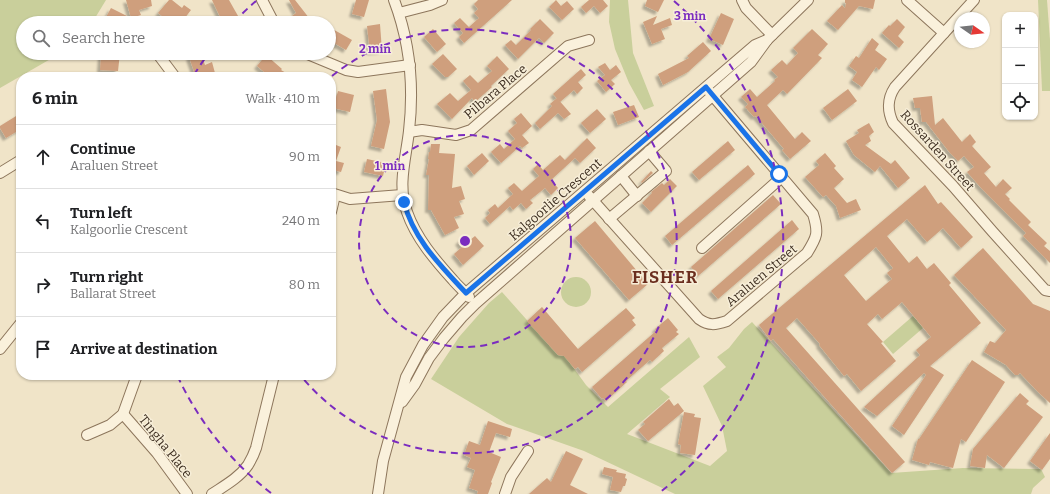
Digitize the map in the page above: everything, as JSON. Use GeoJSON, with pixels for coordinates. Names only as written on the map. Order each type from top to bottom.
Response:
{"type":"FeatureCollection","features":[{"type":"Feature","properties":{"kind":"street"},"geometry":{"type":"LineString","coordinates":[[262,0],[270,16]]}},
{"type":"Feature","properties":{"kind":"street"},"geometry":{"type":"LineString","coordinates":[[394,0],[399,13],[410,66],[411,100],[402,196],[406,212],[414,230],[434,259],[475,304]]}},
{"type":"Feature","properties":{"kind":"street"},"geometry":{"type":"LineString","coordinates":[[399,13],[430,5],[442,0]]}},
{"type":"Feature","properties":{"kind":"street"},"geometry":{"type":"LineString","coordinates":[[742,0],[746,8],[769,38]]}},
{"type":"Feature","properties":{"kind":"street","name":"Kalgoorlie Crescent"},"geometry":{"type":"LineString","coordinates":[[398,409],[415,384],[429,358],[444,338],[475,304],[751,62],[769,38],[808,0]]}},
{"type":"Feature","properties":{"kind":"street"},"geometry":{"type":"LineString","coordinates":[[907,0],[944,33]]}},
{"type":"Feature","properties":{"kind":"street","name":"Rossarden Street"},"geometry":{"type":"LineString","coordinates":[[974,0],[895,87],[888,104],[890,117],[893,123],[953,186],[1045,290],[1050,291]]}},
{"type":"Feature","properties":{"kind":"street","name":"Kalgoorlie Crescent"},"geometry":{"type":"LineString","coordinates":[[378,494],[383,462],[406,377],[423,346],[443,317],[466,293],[584,191],[755,45],[769,38]]}},
{"type":"Feature","properties":{"kind":"street","name":"Pilbara Place"},"geometry":{"type":"LineString","coordinates":[[409,132],[422,130],[456,135],[471,130],[568,46],[589,40]]}},
{"type":"Feature","properties":{"kind":"street"},"geometry":{"type":"LineString","coordinates":[[162,60],[171,72]]}},
{"type":"Feature","properties":{"kind":"street"},"geometry":{"type":"LineString","coordinates":[[322,60],[346,70],[358,72],[410,66]]}},
{"type":"Feature","properties":{"kind":"street","name":"Araluen Street"},"geometry":{"type":"LineString","coordinates":[[584,191],[699,319],[709,324],[718,324],[726,321],[807,253],[815,241],[817,234],[817,226],[813,214],[706,87]]}},
{"type":"Feature","properties":{"kind":"street"},"geometry":{"type":"LineString","coordinates":[[609,218],[666,171],[649,151]]}},
{"type":"Feature","properties":{"kind":"street"},"geometry":{"type":"LineString","coordinates":[[0,173],[16,163]]}},
{"type":"Feature","properties":{"kind":"street"},"geometry":{"type":"LineString","coordinates":[[621,176],[636,196]]}},
{"type":"Feature","properties":{"kind":"street"},"geometry":{"type":"LineString","coordinates":[[702,248],[782,177]]}},
{"type":"Feature","properties":{"kind":"street"},"geometry":{"type":"LineString","coordinates":[[336,195],[350,198],[402,196]]}},
{"type":"Feature","properties":{"kind":"street"},"geometry":{"type":"LineString","coordinates":[[0,349],[16,329]]}},
{"type":"Feature","properties":{"kind":"street","name":"Tingha Place"},"geometry":{"type":"LineString","coordinates":[[87,435],[110,425],[123,414],[135,380]]}},
{"type":"Feature","properties":{"kind":"street"},"geometry":{"type":"LineString","coordinates":[[212,494],[228,484],[248,465],[256,448],[273,380]]}},
{"type":"Feature","properties":{"kind":"street","name":"Tingha Place"},"geometry":{"type":"LineString","coordinates":[[123,414],[157,453],[187,494]]}},
{"type":"Feature","properties":{"kind":"street"},"geometry":{"type":"LineString","coordinates":[[505,494],[511,477],[528,451]]}},
{"type":"Feature","properties":{"kind":"green space"},"geometry":{"type":"Polygon","coordinates":[[[0,0],[106,0],[96,16],[16,16],[16,60],[49,60],[28,72],[16,72],[16,79],[0,88],[0,0]]]}},
{"type":"Feature","properties":{"kind":"green space"},"geometry":{"type":"Polygon","coordinates":[[[610,0],[628,0],[633,53],[654,106],[644,110],[629,83],[615,49],[609,22],[610,0]]]}},
{"type":"Feature","properties":{"kind":"green space"},"geometry":{"type":"Polygon","coordinates":[[[1038,0],[1047,0],[1050,40],[1050,91],[1042,91],[1038,0]]]}},
{"type":"Feature","properties":{"kind":"green space"},"geometry":{"type":"Polygon","coordinates":[[[576,277],[587,281],[591,292],[587,303],[576,307],[565,303],[561,292],[565,281],[576,277]]]}},
{"type":"Feature","properties":{"kind":"green space"},"geometry":{"type":"Polygon","coordinates":[[[502,292],[558,355],[565,356],[586,385],[608,407],[689,337],[700,357],[660,389],[670,397],[627,434],[710,466],[727,451],[722,426],[703,386],[726,367],[717,357],[729,348],[744,329],[752,322],[891,473],[963,468],[1041,469],[1045,477],[1033,488],[1031,494],[675,494],[584,451],[507,424],[431,379],[459,337],[489,303],[502,292]]]}},
{"type":"Feature","properties":{"kind":"green space"},"geometry":{"type":"Polygon","coordinates":[[[913,316],[923,328],[893,354],[883,342],[913,316]]]}},
{"type":"Feature","properties":{"kind":"building"},"geometry":{"type":"Polygon","coordinates":[[[126,0],[151,0],[152,6],[139,10],[141,15],[130,16],[126,0]]]}},
{"type":"Feature","properties":{"kind":"building"},"geometry":{"type":"Polygon","coordinates":[[[169,0],[172,0],[182,8],[184,5],[191,10],[186,16],[162,16],[158,13],[169,0]]]}},
{"type":"Feature","properties":{"kind":"building"},"geometry":{"type":"Polygon","coordinates":[[[212,0],[229,0],[238,16],[220,16],[212,0]]]}},
{"type":"Feature","properties":{"kind":"building"},"geometry":{"type":"Polygon","coordinates":[[[289,0],[295,0],[308,16],[292,16],[296,13],[289,0]]]}},
{"type":"Feature","properties":{"kind":"building"},"geometry":{"type":"Polygon","coordinates":[[[356,0],[369,0],[364,17],[352,14],[356,0]]]}},
{"type":"Feature","properties":{"kind":"building"},"geometry":{"type":"Polygon","coordinates":[[[478,0],[512,0],[464,43],[459,37],[463,33],[454,23],[460,18],[469,27],[479,18],[474,13],[478,9],[474,4],[478,0]]]}},
{"type":"Feature","properties":{"kind":"building"},"geometry":{"type":"Polygon","coordinates":[[[556,0],[561,6],[567,1],[574,9],[562,20],[549,7],[556,0]]]}},
{"type":"Feature","properties":{"kind":"building"},"geometry":{"type":"Polygon","coordinates":[[[589,0],[603,0],[608,6],[600,13],[594,6],[586,13],[581,7],[589,0]]]}},
{"type":"Feature","properties":{"kind":"building"},"geometry":{"type":"Polygon","coordinates":[[[647,0],[664,0],[658,12],[645,6],[647,0]]]}},
{"type":"Feature","properties":{"kind":"building"},"geometry":{"type":"Polygon","coordinates":[[[845,0],[875,0],[873,9],[859,6],[838,30],[827,21],[842,5],[845,8],[845,0]]]}},
{"type":"Feature","properties":{"kind":"building"},"geometry":{"type":"Polygon","coordinates":[[[111,8],[127,16],[107,16],[111,8]]]}},
{"type":"Feature","properties":{"kind":"building"},"geometry":{"type":"Polygon","coordinates":[[[721,13],[734,19],[723,45],[709,39],[721,13]]]}},
{"type":"Feature","properties":{"kind":"building"},"geometry":{"type":"Polygon","coordinates":[[[657,16],[653,25],[670,18],[672,25],[661,29],[665,39],[652,44],[643,22],[657,16]]]}},
{"type":"Feature","properties":{"kind":"building"},"geometry":{"type":"Polygon","coordinates":[[[540,19],[554,33],[544,43],[539,38],[518,59],[505,45],[511,40],[516,45],[540,19]]]}},
{"type":"Feature","properties":{"kind":"building"},"geometry":{"type":"Polygon","coordinates":[[[897,19],[905,27],[898,36],[904,42],[899,48],[882,33],[897,19]]]}},
{"type":"Feature","properties":{"kind":"building"},"geometry":{"type":"Polygon","coordinates":[[[380,24],[382,51],[370,52],[367,26],[380,24]]]}},
{"type":"Feature","properties":{"kind":"building"},"geometry":{"type":"Polygon","coordinates":[[[433,29],[446,44],[437,52],[424,37],[433,29]]]}},
{"type":"Feature","properties":{"kind":"building"},"geometry":{"type":"Polygon","coordinates":[[[812,29],[828,44],[818,55],[822,58],[787,94],[783,90],[767,105],[795,139],[802,132],[811,141],[790,159],[782,150],[784,149],[756,116],[754,117],[745,107],[748,104],[741,97],[750,89],[757,97],[775,81],[774,80],[778,77],[771,70],[782,60],[787,65],[798,53],[793,48],[812,29]]]}},
{"type":"Feature","properties":{"kind":"building"},"geometry":{"type":"Polygon","coordinates":[[[336,31],[352,40],[346,50],[336,44],[336,31]]]}},
{"type":"Feature","properties":{"kind":"building"},"geometry":{"type":"Polygon","coordinates":[[[872,38],[879,44],[875,50],[887,59],[879,70],[876,67],[862,87],[852,80],[857,72],[849,66],[856,56],[859,58],[872,38]]]}},
{"type":"Feature","properties":{"kind":"building"},"geometry":{"type":"Polygon","coordinates":[[[703,42],[711,51],[688,72],[663,85],[658,74],[689,58],[687,56],[703,42]]]}},
{"type":"Feature","properties":{"kind":"building"},"geometry":{"type":"Polygon","coordinates":[[[443,54],[457,69],[448,77],[445,77],[432,64],[443,54]]]}},
{"type":"Feature","properties":{"kind":"building"},"geometry":{"type":"Polygon","coordinates":[[[497,56],[509,69],[475,102],[472,98],[452,119],[437,104],[450,93],[458,101],[471,90],[463,81],[470,75],[478,83],[492,71],[487,66],[497,56]]]}},
{"type":"Feature","properties":{"kind":"building"},"geometry":{"type":"Polygon","coordinates":[[[101,60],[119,60],[118,71],[100,70],[101,60]]]}},
{"type":"Feature","properties":{"kind":"building"},"geometry":{"type":"Polygon","coordinates":[[[190,60],[203,60],[205,65],[212,62],[215,72],[194,72],[190,60]]]}},
{"type":"Feature","properties":{"kind":"building"},"geometry":{"type":"Polygon","coordinates":[[[262,60],[272,60],[284,72],[264,72],[257,66],[262,60]]]}},
{"type":"Feature","properties":{"kind":"building"},"geometry":{"type":"Polygon","coordinates":[[[605,63],[610,70],[616,65],[621,72],[611,80],[615,84],[606,92],[597,81],[605,75],[598,67],[605,63]]]}},
{"type":"Feature","properties":{"kind":"building"},"geometry":{"type":"Polygon","coordinates":[[[581,69],[586,75],[578,82],[583,88],[577,94],[574,90],[560,102],[553,94],[581,69]]]}},
{"type":"Feature","properties":{"kind":"building"},"geometry":{"type":"Polygon","coordinates":[[[386,89],[390,122],[384,149],[371,146],[377,120],[373,91],[386,89]]]}},
{"type":"Feature","properties":{"kind":"building"},"geometry":{"type":"Polygon","coordinates":[[[848,89],[857,101],[832,120],[823,108],[848,89]]]}},
{"type":"Feature","properties":{"kind":"building"},"geometry":{"type":"Polygon","coordinates":[[[338,91],[354,95],[350,112],[336,109],[336,98],[338,91]]]}},
{"type":"Feature","properties":{"kind":"building"},"geometry":{"type":"Polygon","coordinates":[[[932,96],[935,125],[943,118],[962,142],[970,134],[976,142],[972,146],[991,167],[984,173],[996,187],[1003,179],[1012,188],[1005,194],[1031,222],[1028,225],[1047,243],[1044,246],[1050,251],[1050,263],[1023,236],[1026,233],[967,172],[974,167],[964,156],[958,161],[926,122],[922,122],[920,108],[915,108],[913,98],[932,96]]]}},
{"type":"Feature","properties":{"kind":"building"},"geometry":{"type":"Polygon","coordinates":[[[557,98],[571,114],[564,119],[558,113],[540,129],[535,123],[552,106],[550,104],[557,98]]]}},
{"type":"Feature","properties":{"kind":"building"},"geometry":{"type":"Polygon","coordinates":[[[634,105],[639,117],[618,125],[613,112],[634,105]]]}},
{"type":"Feature","properties":{"kind":"building"},"geometry":{"type":"Polygon","coordinates":[[[597,109],[606,119],[590,133],[581,123],[597,109]]]}},
{"type":"Feature","properties":{"kind":"building"},"geometry":{"type":"Polygon","coordinates":[[[521,113],[532,126],[522,135],[529,143],[522,148],[520,146],[501,163],[491,152],[500,144],[504,149],[515,139],[508,131],[517,123],[514,119],[521,113]]]}},
{"type":"Feature","properties":{"kind":"building"},"geometry":{"type":"Polygon","coordinates":[[[16,116],[16,132],[6,138],[0,126],[16,116]]]}},
{"type":"Feature","properties":{"kind":"building"},"geometry":{"type":"Polygon","coordinates":[[[869,123],[874,132],[869,136],[871,141],[865,145],[891,164],[895,160],[910,178],[898,188],[880,166],[875,172],[854,155],[846,141],[859,133],[857,130],[869,123]]]}},
{"type":"Feature","properties":{"kind":"building"},"geometry":{"type":"Polygon","coordinates":[[[587,138],[596,148],[580,163],[575,158],[551,180],[558,188],[551,195],[545,188],[530,200],[533,203],[526,209],[521,203],[513,210],[510,206],[490,224],[485,218],[490,213],[488,210],[495,204],[498,208],[513,194],[508,188],[514,183],[522,191],[539,176],[533,169],[538,164],[543,170],[560,155],[565,160],[587,138]]]}},
{"type":"Feature","properties":{"kind":"building"},"geometry":{"type":"Polygon","coordinates":[[[728,141],[735,150],[699,180],[692,172],[728,141]]]}},
{"type":"Feature","properties":{"kind":"building"},"geometry":{"type":"Polygon","coordinates":[[[431,144],[440,144],[439,153],[455,154],[452,188],[461,186],[465,199],[459,201],[464,214],[454,217],[459,228],[445,235],[431,210],[428,210],[429,175],[426,175],[431,144]]]}},
{"type":"Feature","properties":{"kind":"building"},"geometry":{"type":"Polygon","coordinates":[[[336,145],[341,147],[336,161],[336,145]]]}},
{"type":"Feature","properties":{"kind":"building"},"geometry":{"type":"Polygon","coordinates":[[[482,153],[489,161],[474,175],[467,166],[482,153]]]}},
{"type":"Feature","properties":{"kind":"building"},"geometry":{"type":"Polygon","coordinates":[[[825,153],[836,166],[834,168],[844,179],[834,188],[847,203],[856,199],[861,210],[840,218],[836,206],[826,195],[823,197],[805,177],[819,165],[816,161],[825,153]]]}},
{"type":"Feature","properties":{"kind":"building"},"geometry":{"type":"Polygon","coordinates":[[[367,159],[386,163],[383,176],[364,172],[367,159]]]}},
{"type":"Feature","properties":{"kind":"building"},"geometry":{"type":"Polygon","coordinates":[[[336,161],[344,163],[341,172],[336,171],[336,161]]]}},
{"type":"Feature","properties":{"kind":"building"},"geometry":{"type":"Polygon","coordinates":[[[748,165],[755,174],[672,245],[665,236],[748,165]]]}},
{"type":"Feature","properties":{"kind":"building"},"geometry":{"type":"Polygon","coordinates":[[[651,171],[653,173],[642,183],[641,182],[651,171]]]}},
{"type":"Feature","properties":{"kind":"building"},"geometry":{"type":"Polygon","coordinates":[[[670,179],[677,186],[651,212],[642,203],[652,193],[651,192],[662,183],[664,185],[670,179]]]}},
{"type":"Feature","properties":{"kind":"building"},"geometry":{"type":"Polygon","coordinates":[[[925,185],[938,204],[941,202],[973,237],[961,248],[943,228],[927,242],[907,219],[887,236],[909,263],[917,256],[927,269],[934,263],[951,283],[949,285],[981,323],[930,366],[944,375],[904,435],[892,426],[926,375],[924,373],[877,416],[864,407],[920,355],[916,350],[931,337],[902,302],[882,319],[878,314],[867,324],[883,342],[881,343],[896,361],[861,391],[847,374],[844,376],[819,345],[820,344],[797,318],[786,328],[905,462],[892,473],[773,339],[771,341],[759,325],[925,185]],[[876,247],[844,275],[866,301],[892,279],[887,273],[893,268],[876,247]]]}},
{"type":"Feature","properties":{"kind":"building"},"geometry":{"type":"Polygon","coordinates":[[[773,195],[781,204],[698,276],[691,267],[773,195]]]}},
{"type":"Feature","properties":{"kind":"building"},"geometry":{"type":"Polygon","coordinates":[[[792,220],[799,229],[718,299],[711,291],[792,220]]]}},
{"type":"Feature","properties":{"kind":"building"},"geometry":{"type":"Polygon","coordinates":[[[595,221],[648,284],[629,300],[575,238],[595,221]]]}},
{"type":"Feature","properties":{"kind":"building"},"geometry":{"type":"Polygon","coordinates":[[[466,235],[470,240],[475,236],[484,246],[463,265],[454,254],[462,247],[458,242],[466,235]]]}},
{"type":"Feature","properties":{"kind":"building"},"geometry":{"type":"Polygon","coordinates":[[[983,248],[1033,304],[1050,311],[1050,403],[1020,373],[1015,375],[1006,365],[984,352],[990,341],[995,343],[1006,330],[954,275],[983,248]]]}},
{"type":"Feature","properties":{"kind":"building"},"geometry":{"type":"Polygon","coordinates":[[[542,307],[578,349],[626,308],[635,318],[632,320],[636,325],[582,372],[578,367],[575,369],[564,356],[558,355],[527,321],[542,307]]]}},
{"type":"Feature","properties":{"kind":"building"},"geometry":{"type":"Polygon","coordinates":[[[668,318],[678,330],[676,332],[679,334],[662,348],[664,351],[652,362],[650,360],[606,401],[603,398],[602,399],[592,387],[656,331],[655,329],[668,318]]]}},
{"type":"Feature","properties":{"kind":"building"},"geometry":{"type":"Polygon","coordinates":[[[972,360],[1005,382],[966,442],[961,439],[953,468],[930,462],[929,465],[912,460],[918,439],[972,360]]]}},
{"type":"Feature","properties":{"kind":"building"},"geometry":{"type":"Polygon","coordinates":[[[1020,393],[1029,401],[1026,404],[1043,417],[1004,468],[987,455],[985,468],[970,466],[973,449],[1020,393]]]}},
{"type":"Feature","properties":{"kind":"building"},"geometry":{"type":"Polygon","coordinates":[[[669,399],[674,406],[678,403],[684,411],[648,441],[638,430],[645,424],[643,422],[669,399]]]}},
{"type":"Feature","properties":{"kind":"building"},"geometry":{"type":"Polygon","coordinates":[[[684,412],[695,414],[694,417],[701,418],[695,455],[680,453],[681,445],[678,444],[684,412]]]}},
{"type":"Feature","properties":{"kind":"building"},"geometry":{"type":"Polygon","coordinates":[[[488,421],[512,429],[510,437],[496,433],[489,452],[501,457],[488,494],[477,494],[478,491],[469,488],[475,470],[467,467],[471,458],[464,455],[469,441],[480,445],[488,421]]]}},
{"type":"Feature","properties":{"kind":"building"},"geometry":{"type":"Polygon","coordinates":[[[1050,433],[1050,459],[1042,470],[1030,461],[1050,433]]]}},
{"type":"Feature","properties":{"kind":"building"},"geometry":{"type":"Polygon","coordinates":[[[566,451],[583,459],[570,485],[588,494],[529,494],[547,478],[551,482],[566,451]]]}},
{"type":"Feature","properties":{"kind":"building"},"geometry":{"type":"Polygon","coordinates":[[[604,467],[626,474],[625,478],[627,479],[621,492],[610,490],[613,477],[602,474],[604,467]]]}},
{"type":"Feature","properties":{"kind":"district","name":"FISHER"},"geometry":{"type":"Point","coordinates":[665,277]}},
{"type":"Feature","properties":{"kind":"route"},"geometry":{"type":"LineString","coordinates":[[404,202],[406,212],[414,230],[434,259],[466,293],[706,87],[779,174]]}}]}
